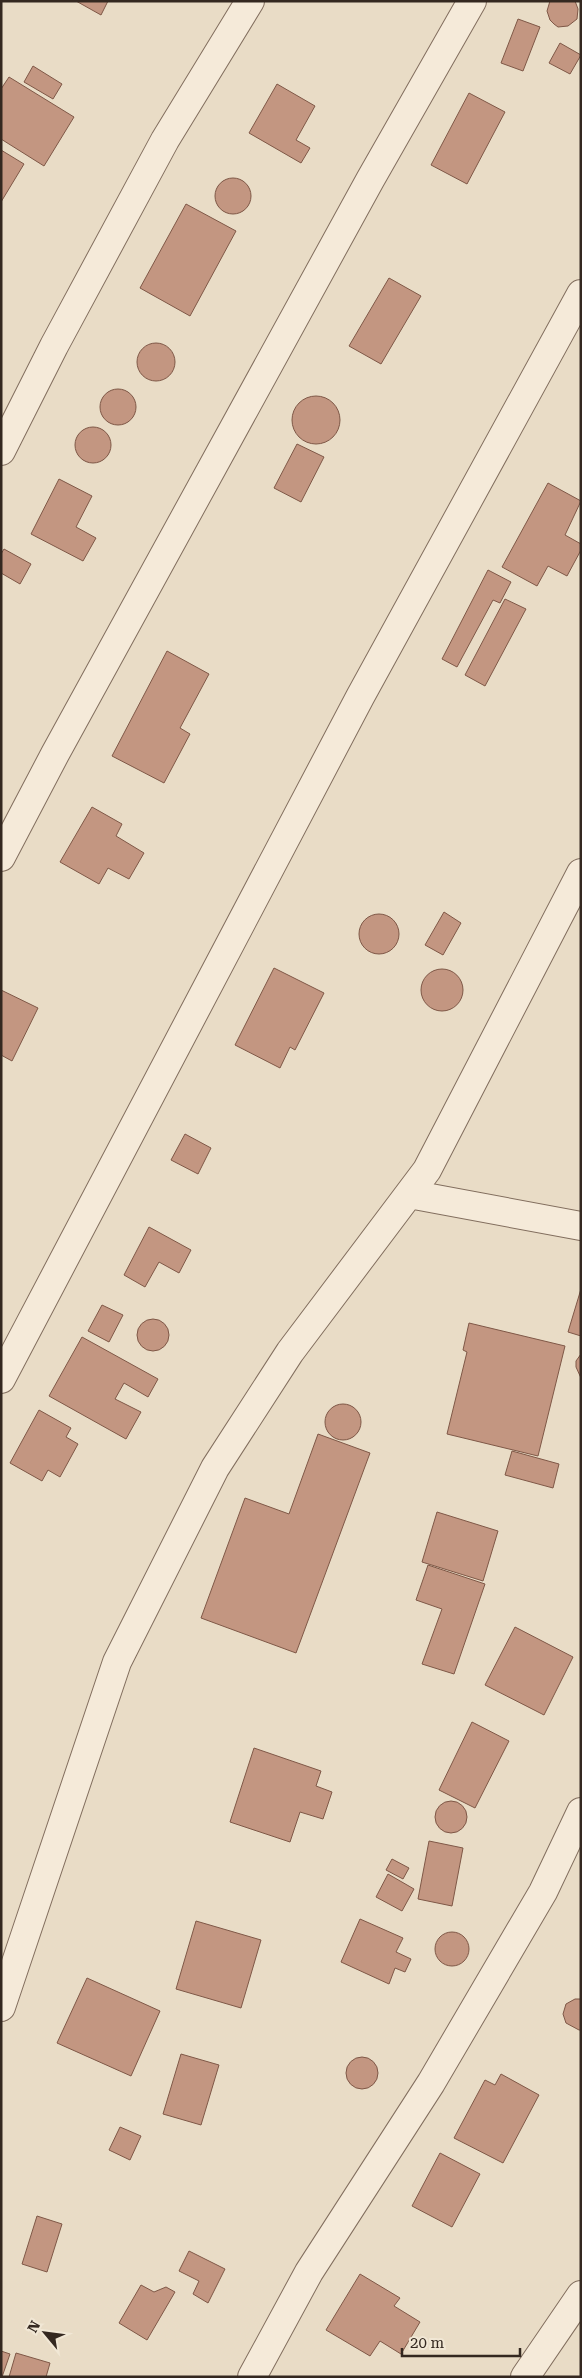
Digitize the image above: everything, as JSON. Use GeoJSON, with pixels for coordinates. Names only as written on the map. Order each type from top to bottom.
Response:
{"type":"FeatureCollection","features":[{"type":"Feature","properties":{"kind":"street"},"geometry":{"type":"LineString","coordinates":[[1,451],[54,346],[165,140],[250,1]]}},
{"type":"Feature","properties":{"kind":"street"},"geometry":{"type":"LineString","coordinates":[[1,857],[59,745],[370,180],[472,1]]}},
{"type":"Feature","properties":{"kind":"street"},"geometry":{"type":"LineString","coordinates":[[1,1379],[360,697],[581,294]]}},
{"type":"Feature","properties":{"kind":"street"},"geometry":{"type":"LineString","coordinates":[[1,2007],[117,1662],[215,1468],[290,1352],[427,1170],[581,873]]}},
{"type":"Feature","properties":{"kind":"street"},"geometry":{"type":"LineString","coordinates":[[409,1194],[581,1226]]}},
{"type":"Feature","properties":{"kind":"street"},"geometry":{"type":"LineString","coordinates":[[252,2377],[309,2272],[431,2083],[543,1892],[581,1812]]}},
{"type":"Feature","properties":{"kind":"street"},"geometry":{"type":"LineString","coordinates":[[525,2377],[581,2295]]}},
{"type":"Feature","properties":{"kind":"building"},"geometry":{"type":"Polygon","coordinates":[[[76,1],[108,1],[101,15],[76,1]]]}},
{"type":"Feature","properties":{"kind":"building"},"geometry":{"type":"Polygon","coordinates":[[[550,1],[575,1],[578,9],[577,19],[568,26],[558,27],[550,20],[547,11],[550,1]]]}},
{"type":"Feature","properties":{"kind":"building"},"geometry":{"type":"Polygon","coordinates":[[[518,19],[540,27],[523,71],[501,63],[518,19]]]}},
{"type":"Feature","properties":{"kind":"building"},"geometry":{"type":"Polygon","coordinates":[[[560,43],[581,55],[570,74],[549,63],[560,43]]]}},
{"type":"Feature","properties":{"kind":"building"},"geometry":{"type":"Polygon","coordinates":[[[33,66],[62,84],[53,99],[24,82],[33,66]]]}},
{"type":"Feature","properties":{"kind":"building"},"geometry":{"type":"Polygon","coordinates":[[[9,77],[74,117],[44,166],[1,139],[1,89],[9,77]]]}},
{"type":"Feature","properties":{"kind":"building"},"geometry":{"type":"Polygon","coordinates":[[[277,84],[315,106],[296,140],[310,148],[301,163],[249,133],[277,84]]]}},
{"type":"Feature","properties":{"kind":"building"},"geometry":{"type":"Polygon","coordinates":[[[469,93],[505,112],[467,184],[431,165],[469,93]]]}},
{"type":"Feature","properties":{"kind":"building"},"geometry":{"type":"Polygon","coordinates":[[[1,150],[24,164],[1,202],[1,150]]]}},
{"type":"Feature","properties":{"kind":"building"},"geometry":{"type":"Polygon","coordinates":[[[233,178],[245,184],[251,196],[245,208],[233,214],[221,208],[215,196],[221,184],[233,178]]]}},
{"type":"Feature","properties":{"kind":"building"},"geometry":{"type":"Polygon","coordinates":[[[186,204],[236,231],[190,316],[140,288],[186,204]]]}},
{"type":"Feature","properties":{"kind":"building"},"geometry":{"type":"Polygon","coordinates":[[[389,278],[421,296],[381,364],[349,346],[389,278]]]}},
{"type":"Feature","properties":{"kind":"building"},"geometry":{"type":"Polygon","coordinates":[[[156,343],[169,349],[175,362],[169,375],[156,381],[143,375],[137,362],[143,349],[156,343]]]}},
{"type":"Feature","properties":{"kind":"building"},"geometry":{"type":"Polygon","coordinates":[[[118,389],[125,390],[131,394],[135,400],[135,414],[131,420],[125,424],[118,425],[111,424],[105,420],[101,414],[100,407],[101,400],[105,394],[111,390],[118,389]]]}},
{"type":"Feature","properties":{"kind":"building"},"geometry":{"type":"Polygon","coordinates":[[[316,396],[325,398],[333,403],[338,411],[340,420],[338,429],[333,437],[325,442],[316,444],[307,442],[299,437],[294,429],[292,420],[294,411],[299,403],[307,398],[316,396]]]}},
{"type":"Feature","properties":{"kind":"building"},"geometry":{"type":"Polygon","coordinates":[[[93,427],[100,428],[106,432],[110,438],[110,452],[106,458],[100,462],[93,463],[86,462],[80,458],[76,452],[75,445],[76,438],[80,432],[86,428],[93,427]]]}},
{"type":"Feature","properties":{"kind":"building"},"geometry":{"type":"Polygon","coordinates":[[[297,444],[324,457],[301,502],[274,488],[297,444]]]}},
{"type":"Feature","properties":{"kind":"building"},"geometry":{"type":"Polygon","coordinates":[[[59,479],[92,496],[76,527],[96,538],[83,561],[31,534],[59,479]]]}},
{"type":"Feature","properties":{"kind":"building"},"geometry":{"type":"Polygon","coordinates":[[[548,483],[581,501],[565,535],[581,544],[581,550],[567,576],[548,566],[537,586],[502,567],[548,483]]]}},
{"type":"Feature","properties":{"kind":"building"},"geometry":{"type":"Polygon","coordinates":[[[4,549],[31,564],[20,584],[1,573],[1,554],[4,549]]]}},
{"type":"Feature","properties":{"kind":"building"},"geometry":{"type":"Polygon","coordinates":[[[488,570],[511,582],[500,603],[493,600],[457,667],[442,659],[488,570]]]}},
{"type":"Feature","properties":{"kind":"building"},"geometry":{"type":"Polygon","coordinates":[[[505,599],[526,609],[485,686],[465,675],[505,599]]]}},
{"type":"Feature","properties":{"kind":"building"},"geometry":{"type":"Polygon","coordinates":[[[167,651],[209,674],[180,728],[190,734],[164,783],[112,756],[167,651]]]}},
{"type":"Feature","properties":{"kind":"building"},"geometry":{"type":"Polygon","coordinates":[[[92,807],[122,824],[116,836],[144,853],[129,879],[108,868],[99,884],[60,862],[92,807]]]}},
{"type":"Feature","properties":{"kind":"building"},"geometry":{"type":"Polygon","coordinates":[[[444,912],[461,923],[443,955],[425,945],[444,912]]]}},
{"type":"Feature","properties":{"kind":"building"},"geometry":{"type":"Polygon","coordinates":[[[383,914],[390,917],[396,923],[399,934],[398,942],[390,951],[383,954],[375,954],[368,951],[360,942],[359,930],[362,923],[371,915],[383,914]]]}},
{"type":"Feature","properties":{"kind":"building"},"geometry":{"type":"Polygon","coordinates":[[[274,968],[324,993],[295,1050],[290,1047],[280,1068],[235,1045],[274,968]]]}},
{"type":"Feature","properties":{"kind":"building"},"geometry":{"type":"Polygon","coordinates":[[[442,969],[457,975],[463,990],[457,1005],[442,1011],[427,1005],[421,990],[427,975],[442,969]]]}},
{"type":"Feature","properties":{"kind":"building"},"geometry":{"type":"Polygon","coordinates":[[[1,990],[38,1008],[12,1061],[1,1055],[1,990]]]}},
{"type":"Feature","properties":{"kind":"building"},"geometry":{"type":"Polygon","coordinates":[[[185,1134],[211,1148],[198,1174],[171,1160],[185,1134]]]}},
{"type":"Feature","properties":{"kind":"building"},"geometry":{"type":"Polygon","coordinates":[[[149,1227],[191,1250],[179,1273],[159,1262],[145,1287],[124,1275],[149,1227]]]}},
{"type":"Feature","properties":{"kind":"building"},"geometry":{"type":"Polygon","coordinates":[[[581,1289],[581,1336],[568,1332],[581,1289]]]}},
{"type":"Feature","properties":{"kind":"building"},"geometry":{"type":"Polygon","coordinates":[[[102,1305],[123,1315],[109,1342],[88,1331],[102,1305]]]}},
{"type":"Feature","properties":{"kind":"building"},"geometry":{"type":"Polygon","coordinates":[[[153,1319],[159,1320],[164,1324],[168,1329],[168,1341],[164,1346],[159,1350],[153,1351],[147,1350],[142,1346],[138,1341],[137,1335],[138,1329],[142,1324],[147,1320],[153,1319]]]}},
{"type":"Feature","properties":{"kind":"building"},"geometry":{"type":"Polygon","coordinates":[[[469,1323],[565,1346],[538,1456],[447,1434],[467,1352],[463,1350],[469,1323]]]}},
{"type":"Feature","properties":{"kind":"building"},"geometry":{"type":"Polygon","coordinates":[[[82,1337],[158,1379],[148,1397],[124,1383],[115,1399],[141,1412],[126,1439],[49,1396],[82,1337]]]}},
{"type":"Feature","properties":{"kind":"building"},"geometry":{"type":"Polygon","coordinates":[[[581,1354],[581,1378],[576,1367],[576,1361],[581,1354]]]}},
{"type":"Feature","properties":{"kind":"building"},"geometry":{"type":"Polygon","coordinates":[[[343,1404],[355,1410],[361,1422],[355,1434],[343,1440],[331,1434],[325,1422],[331,1410],[343,1404]]]}},
{"type":"Feature","properties":{"kind":"building"},"geometry":{"type":"Polygon","coordinates":[[[39,1410],[71,1428],[66,1437],[78,1444],[60,1477],[48,1470],[42,1481],[10,1463],[39,1410]]]}},
{"type":"Feature","properties":{"kind":"building"},"geometry":{"type":"Polygon","coordinates":[[[318,1434],[370,1453],[296,1653],[201,1618],[245,1498],[289,1514],[318,1434]]]}},
{"type":"Feature","properties":{"kind":"building"},"geometry":{"type":"Polygon","coordinates":[[[512,1451],[559,1464],[553,1488],[505,1475],[512,1451]]]}},
{"type":"Feature","properties":{"kind":"building"},"geometry":{"type":"Polygon","coordinates":[[[437,1512],[498,1531],[483,1581],[422,1562],[437,1512]]]}},
{"type":"Feature","properties":{"kind":"building"},"geometry":{"type":"Polygon","coordinates":[[[428,1565],[485,1584],[454,1674],[422,1664],[442,1609],[416,1600],[428,1565]]]}},
{"type":"Feature","properties":{"kind":"building"},"geometry":{"type":"Polygon","coordinates":[[[515,1627],[573,1657],[544,1715],[485,1685],[515,1627]]]}},
{"type":"Feature","properties":{"kind":"building"},"geometry":{"type":"Polygon","coordinates":[[[472,1722],[509,1741],[475,1808],[439,1790],[472,1722]]]}},
{"type":"Feature","properties":{"kind":"building"},"geometry":{"type":"Polygon","coordinates":[[[254,1748],[321,1771],[316,1786],[332,1792],[323,1819],[300,1812],[290,1842],[230,1822],[254,1748]]]}},
{"type":"Feature","properties":{"kind":"building"},"geometry":{"type":"Polygon","coordinates":[[[451,1801],[457,1802],[462,1806],[466,1811],[466,1823],[462,1828],[457,1832],[451,1833],[445,1832],[440,1828],[436,1823],[435,1817],[436,1811],[440,1806],[445,1802],[451,1801]]]}},
{"type":"Feature","properties":{"kind":"building"},"geometry":{"type":"Polygon","coordinates":[[[429,1841],[463,1848],[452,1906],[418,1899],[429,1841]]]}},
{"type":"Feature","properties":{"kind":"building"},"geometry":{"type":"Polygon","coordinates":[[[392,1859],[409,1868],[403,1879],[386,1870],[392,1859]]]}},
{"type":"Feature","properties":{"kind":"building"},"geometry":{"type":"Polygon","coordinates":[[[388,1874],[414,1889],[402,1911],[376,1897],[388,1874]]]}},
{"type":"Feature","properties":{"kind":"building"},"geometry":{"type":"Polygon","coordinates":[[[360,1919],[403,1938],[396,1952],[411,1959],[405,1972],[395,1968],[389,1984],[341,1962],[360,1919]]]}},
{"type":"Feature","properties":{"kind":"building"},"geometry":{"type":"Polygon","coordinates":[[[196,1921],[261,1940],[241,2008],[176,1989],[196,1921]]]}},
{"type":"Feature","properties":{"kind":"building"},"geometry":{"type":"Polygon","coordinates":[[[452,1932],[459,1933],[464,1937],[468,1942],[468,1956],[464,1961],[459,1965],[452,1966],[445,1965],[440,1961],[436,1956],[435,1949],[436,1942],[440,1937],[445,1933],[452,1932]]]}},
{"type":"Feature","properties":{"kind":"building"},"geometry":{"type":"Polygon","coordinates":[[[87,1978],[160,2011],[131,2076],[57,2043],[87,1978]]]}},
{"type":"Feature","properties":{"kind":"building"},"geometry":{"type":"Polygon","coordinates":[[[575,1999],[581,1999],[581,2030],[579,2030],[566,2023],[563,2014],[566,2004],[575,1999]]]}},
{"type":"Feature","properties":{"kind":"building"},"geometry":{"type":"Polygon","coordinates":[[[181,2054],[219,2065],[201,2125],[163,2114],[181,2054]]]}},
{"type":"Feature","properties":{"kind":"building"},"geometry":{"type":"Polygon","coordinates":[[[362,2057],[368,2058],[373,2062],[377,2067],[377,2079],[373,2084],[368,2088],[362,2089],[356,2088],[351,2084],[347,2079],[346,2073],[347,2067],[351,2062],[356,2058],[362,2057]]]}},
{"type":"Feature","properties":{"kind":"building"},"geometry":{"type":"Polygon","coordinates":[[[501,2074],[539,2095],[503,2163],[454,2138],[485,2080],[495,2085],[501,2074]]]}},
{"type":"Feature","properties":{"kind":"building"},"geometry":{"type":"Polygon","coordinates":[[[120,2127],[141,2136],[130,2160],[109,2150],[120,2127]]]}},
{"type":"Feature","properties":{"kind":"building"},"geometry":{"type":"Polygon","coordinates":[[[440,2153],[480,2174],[452,2227],[412,2206],[440,2153]]]}},
{"type":"Feature","properties":{"kind":"building"},"geometry":{"type":"Polygon","coordinates":[[[37,2216],[62,2224],[47,2272],[22,2264],[37,2216]]]}},
{"type":"Feature","properties":{"kind":"building"},"geometry":{"type":"Polygon","coordinates":[[[189,2251],[225,2269],[208,2303],[193,2294],[199,2281],[179,2271],[189,2251]]]}},
{"type":"Feature","properties":{"kind":"building"},"geometry":{"type":"Polygon","coordinates":[[[360,2274],[400,2298],[394,2306],[420,2322],[401,2354],[380,2341],[370,2356],[326,2330],[360,2274]]]}},
{"type":"Feature","properties":{"kind":"building"},"geometry":{"type":"Polygon","coordinates":[[[141,2285],[154,2292],[166,2287],[175,2292],[147,2340],[119,2323],[141,2285]]]}},
{"type":"Feature","properties":{"kind":"building"},"geometry":{"type":"Polygon","coordinates":[[[1,2351],[10,2354],[2,2377],[1,2377],[1,2351]]]}},
{"type":"Feature","properties":{"kind":"building"},"geometry":{"type":"Polygon","coordinates":[[[16,2353],[50,2363],[46,2377],[9,2377],[16,2353]]]}}]}
